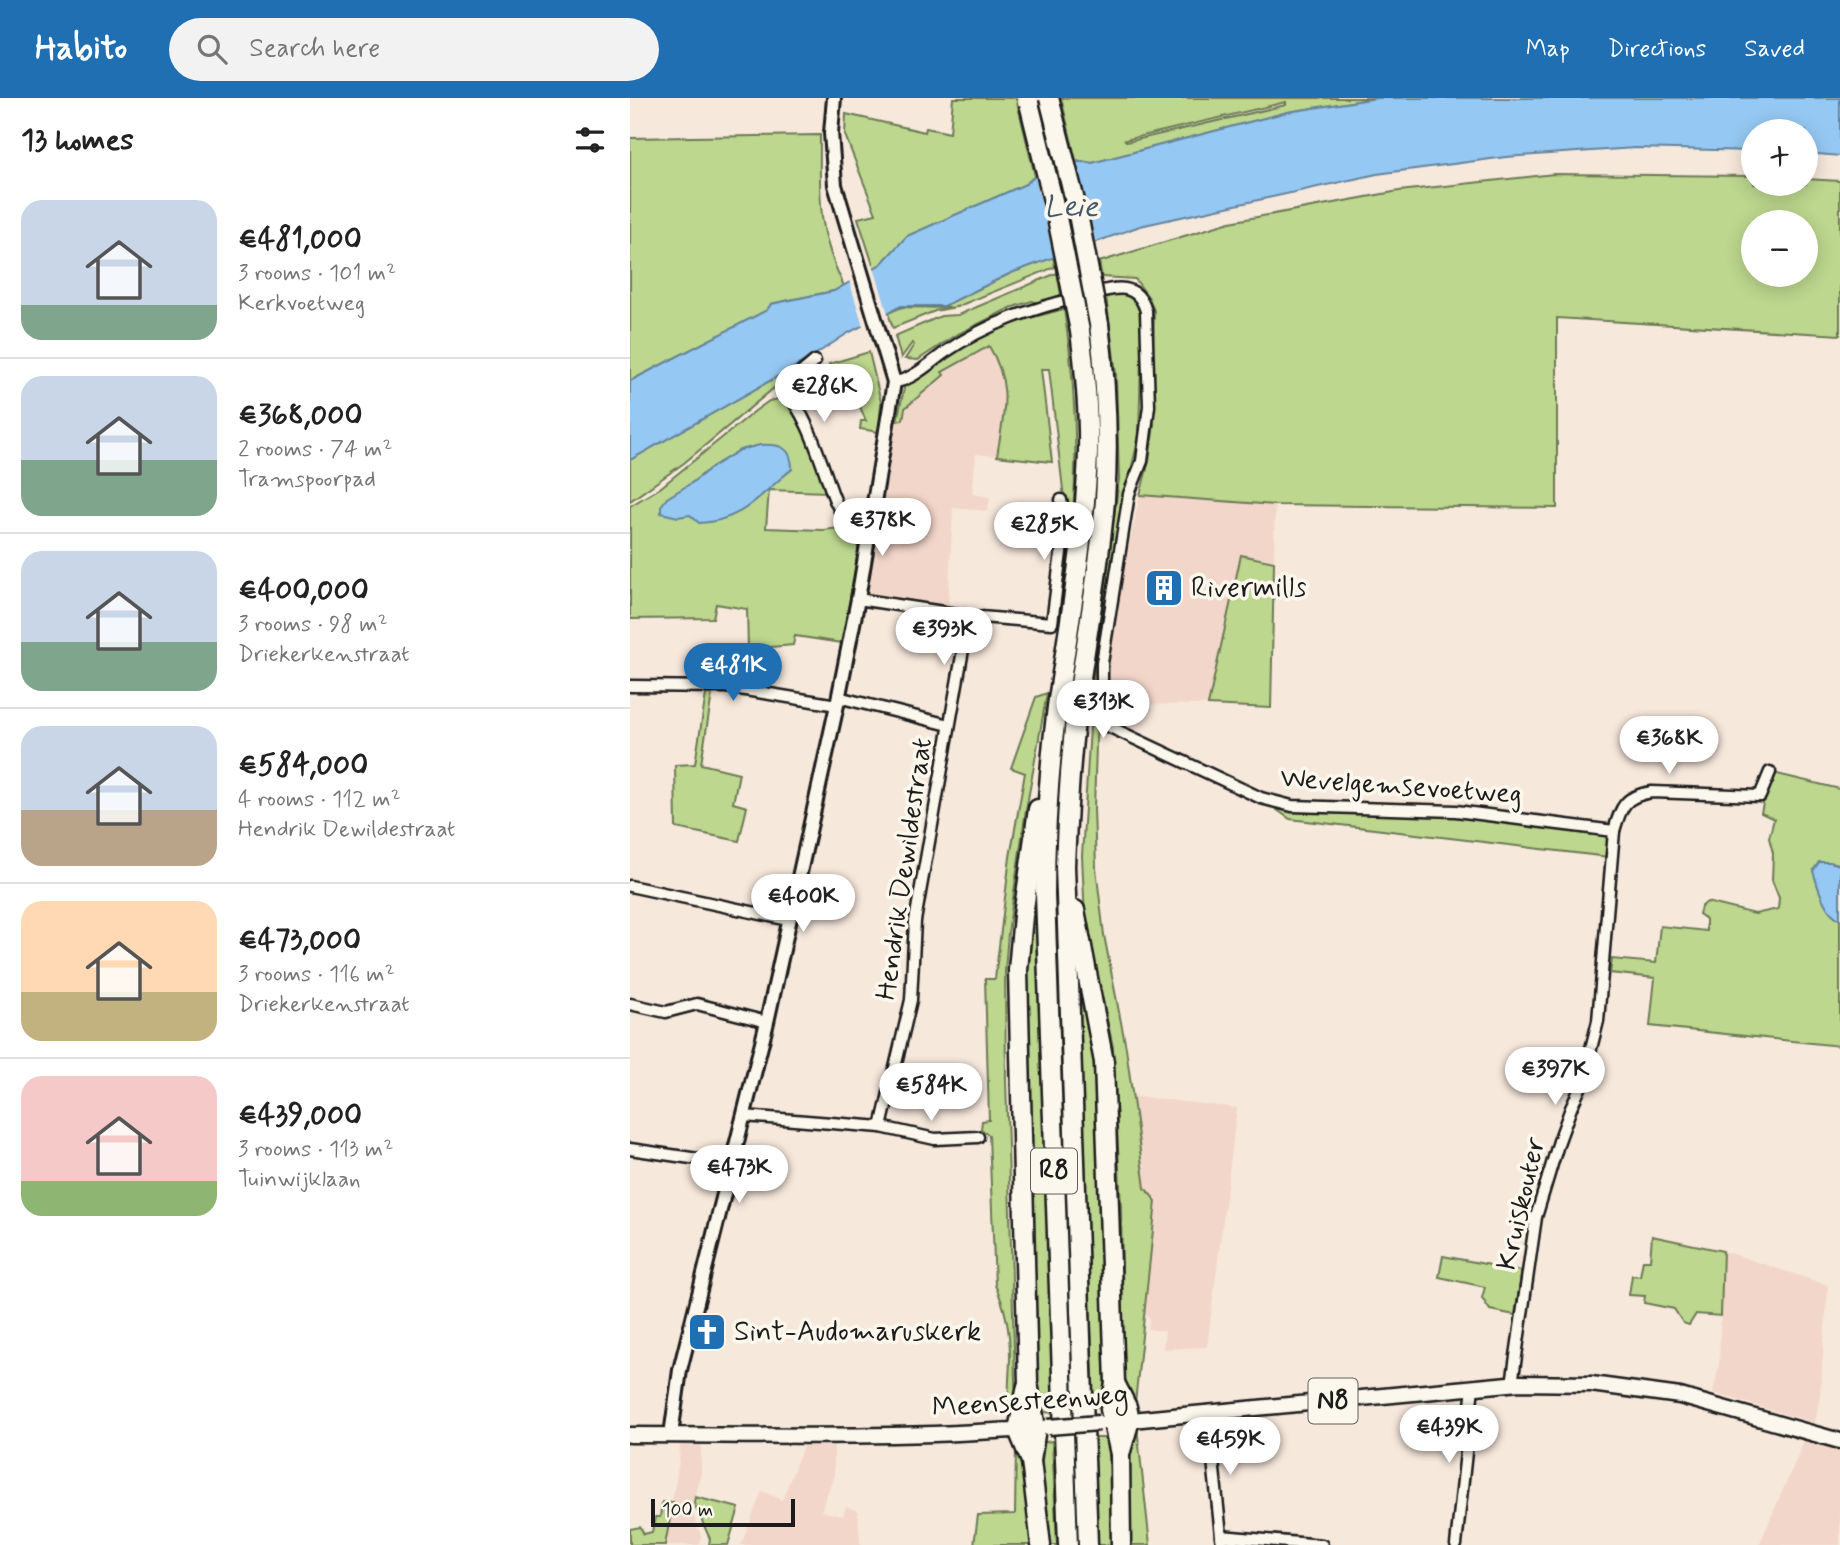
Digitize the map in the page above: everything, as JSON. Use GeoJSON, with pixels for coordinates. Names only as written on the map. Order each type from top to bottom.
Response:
{"type":"FeatureCollection","features":[{"type":"Feature","properties":{"kind":"highway","name":"R8"},"geometry":{"type":"LineString","coordinates":[[1049,98],[1077,209],[1105,371],[1105,498],[1074,733],[1065,866],[1088,1545]]}},
{"type":"Feature","properties":{"kind":"highway","name":"R8"},"geometry":{"type":"LineString","coordinates":[[1029,100],[1080,331],[1087,415],[1084,521],[1057,710],[1048,797],[1045,894],[1068,1545]]}},
{"type":"Feature","properties":{"kind":"highway"},"geometry":{"type":"LineString","coordinates":[[1041,1545],[1031,1461],[1034,1428],[1028,1383],[1018,970],[1033,835],[1038,808],[1048,797]]}},
{"type":"Feature","properties":{"kind":"highway"},"geometry":{"type":"LineString","coordinates":[[1065,866],[1104,1062],[1115,1383],[1105,1422],[1120,1454]]}},
{"type":"Feature","properties":{"kind":"highway"},"geometry":{"type":"LineString","coordinates":[[1115,1383],[1127,1407],[1130,1420],[1120,1454],[1121,1545]]}},
{"type":"Feature","properties":{"kind":"main road","name":"Meensesteenweg"},"geometry":{"type":"LineString","coordinates":[[671,1435],[823,1437],[960,1434],[1514,1384]]}},
{"type":"Feature","properties":{"kind":"main road","name":"N8"},"geometry":{"type":"LineString","coordinates":[[1514,1384],[1591,1384],[1680,1396],[1840,1441]]}},
{"type":"Feature","properties":{"kind":"main road","name":"N8"},"geometry":{"type":"LineString","coordinates":[[630,1435],[671,1435]]}},
{"type":"Feature","properties":{"kind":"street"},"geometry":{"type":"LineString","coordinates":[[671,1435],[679,1376],[767,1022],[838,701],[859,599],[894,382],[835,186],[831,133],[834,98]]}},
{"type":"Feature","properties":{"kind":"street","name":"Wevelgemsevoetweg"},"geometry":{"type":"LineString","coordinates":[[894,382],[905,380],[951,348],[1008,318],[1110,289],[1124,288],[1136,292],[1146,311],[1149,406],[1142,461],[1129,494],[1102,663],[1102,712],[1110,727],[1261,798],[1292,806],[1398,807],[1456,811],[1615,831]]}},
{"type":"Feature","properties":{"kind":"street"},"geometry":{"type":"LineString","coordinates":[[815,361],[783,388],[795,403],[811,434],[835,499],[846,520],[856,528],[870,531]]}},
{"type":"Feature","properties":{"kind":"street"},"geometry":{"type":"LineString","coordinates":[[859,599],[968,616],[1052,623],[1065,521],[1061,500]]}},
{"type":"Feature","properties":{"kind":"street","name":"Hendrik Dewildestraat"},"geometry":{"type":"LineString","coordinates":[[881,1127],[911,1000],[915,921],[968,616]]}},
{"type":"Feature","properties":{"kind":"street"},"geometry":{"type":"LineString","coordinates":[[630,686],[727,687],[838,701],[949,725]]}},
{"type":"Feature","properties":{"kind":"street","name":"Kruiskouter"},"geometry":{"type":"LineString","coordinates":[[1514,1384],[1536,1217],[1559,1141],[1583,1084],[1598,1021],[1615,831],[1623,806],[1636,794],[1652,792],[1687,791],[1760,796],[1770,772]]}},
{"type":"Feature","properties":{"kind":"street"},"geometry":{"type":"LineString","coordinates":[[630,886],[789,920]]}},
{"type":"Feature","properties":{"kind":"street"},"geometry":{"type":"LineString","coordinates":[[630,1004],[666,1012],[697,1004],[767,1022]]}},
{"type":"Feature","properties":{"kind":"street"},"geometry":{"type":"LineString","coordinates":[[744,1116],[881,1127],[935,1139],[978,1137]]}},
{"type":"Feature","properties":{"kind":"street"},"geometry":{"type":"LineString","coordinates":[[630,1149],[732,1164]]}},
{"type":"Feature","properties":{"kind":"street"},"geometry":{"type":"LineString","coordinates":[[1456,1545],[1473,1388]]}},
{"type":"Feature","properties":{"kind":"street"},"geometry":{"type":"LineString","coordinates":[[1208,1413],[1222,1540],[1322,1545]]}},
{"type":"Feature","properties":{"kind":"shaded area"},"geometry":{"type":"Polygon","coordinates":[[[989,346],[1005,381],[1003,422],[997,456],[976,454],[972,494],[990,497],[988,511],[953,508],[948,608],[865,598],[876,541],[903,541],[906,503],[883,501],[897,421],[903,420],[904,408],[941,373],[989,346]]]}},
{"type":"Feature","properties":{"kind":"shaded area"},"geometry":{"type":"Polygon","coordinates":[[[1140,495],[1275,505],[1274,562],[1240,556],[1208,705],[1123,704],[1107,709],[1109,639],[1140,495]]]}},
{"type":"Feature","properties":{"kind":"shaded area"},"geometry":{"type":"Polygon","coordinates":[[[1132,1096],[1237,1108],[1207,1347],[1163,1349],[1165,1331],[1148,1329],[1150,1317],[1143,1315],[1156,1201],[1145,1189],[1132,1096]]]}},
{"type":"Feature","properties":{"kind":"shaded area"},"geometry":{"type":"Polygon","coordinates":[[[1723,1251],[1828,1285],[1820,1396],[1815,1423],[1713,1393],[1719,1364],[1723,1251]]]}},
{"type":"Feature","properties":{"kind":"shaded area"},"geometry":{"type":"Polygon","coordinates":[[[1805,1439],[1840,1449],[1840,1545],[1759,1545],[1805,1439]]]}},
{"type":"Feature","properties":{"kind":"shaded area"},"geometry":{"type":"Polygon","coordinates":[[[680,1445],[701,1445],[701,1473],[692,1512],[701,1536],[699,1545],[665,1545],[680,1445]]]}},
{"type":"Feature","properties":{"kind":"shaded area"},"geometry":{"type":"Polygon","coordinates":[[[834,1445],[834,1475],[821,1511],[843,1516],[846,1507],[858,1511],[860,1543],[864,1545],[741,1545],[762,1491],[782,1500],[803,1446],[834,1445]]]}},
{"type":"Feature","properties":{"kind":"green space"},"geometry":{"type":"Polygon","coordinates":[[[953,98],[1016,98],[1035,176],[1026,184],[907,236],[874,268],[858,218],[876,214],[845,135],[846,114],[925,132],[926,128],[950,133],[953,98]]]}},
{"type":"Feature","properties":{"kind":"green space"},"geometry":{"type":"Polygon","coordinates":[[[1061,98],[1377,98],[1288,112],[1092,163],[1076,160],[1061,98]],[[1286,102],[1125,140],[1127,142],[1286,105],[1286,102]]]}},
{"type":"Feature","properties":{"kind":"green space"},"geometry":{"type":"Polygon","coordinates":[[[820,135],[820,194],[824,229],[828,247],[844,286],[834,291],[771,304],[768,310],[630,381],[630,138],[820,135]]]}},
{"type":"Feature","properties":{"kind":"green space"},"geometry":{"type":"Polygon","coordinates":[[[1554,174],[1741,176],[1741,196],[1818,196],[1818,180],[1840,181],[1840,335],[1557,318],[1557,508],[1275,505],[1140,495],[1149,461],[1154,425],[1154,311],[1149,298],[1135,279],[1102,277],[1099,262],[1230,222],[1399,191],[1554,174]]]}},
{"type":"Feature","properties":{"kind":"green space"},"geometry":{"type":"Polygon","coordinates":[[[1053,257],[1055,267],[951,308],[944,306],[1011,273],[1053,257]]]}},
{"type":"Feature","properties":{"kind":"green space"},"geometry":{"type":"Polygon","coordinates":[[[1057,273],[1061,295],[1039,303],[1032,301],[1010,308],[954,336],[918,360],[905,359],[914,345],[912,343],[901,358],[895,336],[941,316],[958,315],[1057,273]]]}},
{"type":"Feature","properties":{"kind":"green space"},"geometry":{"type":"Polygon","coordinates":[[[1125,293],[1134,298],[1142,318],[1139,436],[1119,522],[1098,681],[1094,809],[1096,868],[1104,935],[1126,1048],[1145,1188],[1156,1201],[1135,1403],[1131,1402],[1124,1385],[1121,1207],[1113,1047],[1085,918],[1082,856],[1093,679],[1119,479],[1116,374],[1106,296],[1125,293]]]}},
{"type":"Feature","properties":{"kind":"green space"},"geometry":{"type":"Polygon","coordinates":[[[902,307],[951,308],[935,311],[893,328],[888,313],[902,307]]]}},
{"type":"Feature","properties":{"kind":"green space"},"geometry":{"type":"Polygon","coordinates":[[[1064,309],[1074,412],[1073,516],[1064,498],[1049,369],[1041,369],[1052,462],[997,456],[1005,400],[1001,374],[989,346],[942,372],[944,375],[905,408],[903,420],[897,421],[905,384],[916,380],[940,360],[1000,326],[1064,309]]]}},
{"type":"Feature","properties":{"kind":"green space"},"geometry":{"type":"Polygon","coordinates":[[[869,352],[881,402],[879,432],[860,429],[861,421],[866,421],[860,407],[863,397],[856,388],[843,383],[829,364],[869,352]]]}},
{"type":"Feature","properties":{"kind":"green space"},"geometry":{"type":"Polygon","coordinates":[[[810,358],[684,463],[630,501],[630,460],[810,358]]]}},
{"type":"Feature","properties":{"kind":"green space"},"geometry":{"type":"Polygon","coordinates":[[[779,399],[795,414],[808,440],[827,492],[769,490],[766,528],[823,530],[849,527],[859,549],[842,643],[795,636],[793,645],[748,649],[747,609],[716,604],[713,618],[630,619],[630,506],[660,488],[769,401],[779,399]],[[740,450],[693,482],[777,481],[792,469],[740,450]]]}},
{"type":"Feature","properties":{"kind":"green space"},"geometry":{"type":"Polygon","coordinates":[[[1241,555],[1274,562],[1271,708],[1208,705],[1241,555]]]}},
{"type":"Feature","properties":{"kind":"green space"},"geometry":{"type":"Polygon","coordinates":[[[1047,693],[1025,816],[1005,971],[1016,1413],[1012,1413],[1008,1329],[995,1285],[989,1135],[981,1129],[982,1121],[989,1120],[985,979],[995,979],[1010,857],[1025,773],[1011,768],[1036,697],[1047,693]]]}},
{"type":"Feature","properties":{"kind":"green space"},"geometry":{"type":"Polygon","coordinates":[[[706,694],[712,694],[701,764],[739,773],[733,803],[747,807],[739,841],[676,828],[675,765],[695,764],[706,694]]]}},
{"type":"Feature","properties":{"kind":"green space"},"geometry":{"type":"Polygon","coordinates":[[[1773,773],[1840,789],[1840,865],[1836,863],[1813,870],[1820,892],[1836,918],[1840,919],[1840,1046],[1650,1026],[1655,978],[1610,973],[1612,959],[1656,963],[1660,926],[1706,931],[1706,919],[1699,914],[1701,907],[1707,902],[1755,914],[1778,909],[1779,898],[1772,880],[1773,853],[1769,838],[1774,819],[1761,813],[1773,773]]]}},
{"type":"Feature","properties":{"kind":"green space"},"geometry":{"type":"Polygon","coordinates":[[[1270,805],[1283,809],[1422,812],[1604,834],[1609,857],[1290,819],[1270,805]]]}},
{"type":"Feature","properties":{"kind":"green space"},"geometry":{"type":"Polygon","coordinates":[[[1036,907],[1054,1413],[1043,1412],[1038,1404],[1025,1065],[1027,956],[1036,907]]]}},
{"type":"Feature","properties":{"kind":"green space"},"geometry":{"type":"Polygon","coordinates":[[[1078,972],[1092,1039],[1104,1210],[1106,1406],[1094,1407],[1078,972]]]}},
{"type":"Feature","properties":{"kind":"green space"},"geometry":{"type":"Polygon","coordinates":[[[1652,1236],[1723,1251],[1721,1316],[1696,1314],[1689,1325],[1683,1323],[1674,1309],[1644,1303],[1645,1296],[1629,1295],[1632,1275],[1640,1276],[1643,1260],[1650,1260],[1652,1236]]]}},
{"type":"Feature","properties":{"kind":"green space"},"geometry":{"type":"Polygon","coordinates":[[[1443,1256],[1522,1271],[1515,1315],[1490,1310],[1482,1298],[1485,1287],[1439,1277],[1443,1256]]]}},
{"type":"Feature","properties":{"kind":"green space"},"geometry":{"type":"Polygon","coordinates":[[[1137,1427],[1150,1545],[1129,1545],[1129,1437],[1137,1427]]]}},
{"type":"Feature","properties":{"kind":"green space"},"geometry":{"type":"Polygon","coordinates":[[[1091,1438],[1109,1438],[1111,1545],[1097,1545],[1091,1438]]]}},
{"type":"Feature","properties":{"kind":"green space"},"geometry":{"type":"Polygon","coordinates":[[[1052,1441],[1057,1545],[1046,1545],[1039,1492],[1039,1443],[1052,1441]]]}},
{"type":"Feature","properties":{"kind":"green space"},"geometry":{"type":"Polygon","coordinates":[[[1016,1444],[1020,1447],[1032,1545],[974,1545],[978,1515],[1015,1514],[1016,1444]]]}},
{"type":"Feature","properties":{"kind":"green space"},"geometry":{"type":"Polygon","coordinates":[[[695,1497],[739,1508],[728,1545],[709,1545],[710,1539],[694,1503],[695,1497]]]}},
{"type":"Feature","properties":{"kind":"green space"},"geometry":{"type":"Polygon","coordinates":[[[662,1502],[673,1503],[665,1545],[630,1545],[630,1529],[640,1527],[644,1534],[652,1532],[655,1517],[660,1517],[662,1502]]]}},
{"type":"Feature","properties":{"kind":"water","name":"Leie"},"geometry":{"type":"Polygon","coordinates":[[[1377,98],[1840,98],[1840,156],[1818,154],[1818,119],[1741,119],[1741,151],[1635,148],[1506,157],[1377,174],[1140,226],[1011,273],[944,306],[901,306],[848,333],[810,358],[630,460],[630,381],[767,310],[771,304],[834,291],[881,264],[907,236],[1026,184],[1040,173],[1057,166],[1075,162],[1092,163],[1288,112],[1377,98]]]}},
{"type":"Feature","properties":{"kind":"water"},"geometry":{"type":"Polygon","coordinates":[[[760,445],[778,446],[787,451],[792,469],[740,512],[715,521],[699,523],[690,515],[678,517],[661,513],[661,506],[667,498],[712,467],[740,450],[760,445]]]}},
{"type":"Feature","properties":{"kind":"water"},"geometry":{"type":"Polygon","coordinates":[[[1819,862],[1840,865],[1840,919],[1830,911],[1820,891],[1813,871],[1819,862]]]}},
{"type":"Feature","properties":{"kind":"pier"},"geometry":{"type":"Polygon","coordinates":[[[1075,157],[1096,246],[1055,261],[1034,172],[1075,157]]]}},
{"type":"Feature","properties":{"kind":"pier"},"geometry":{"type":"Polygon","coordinates":[[[873,264],[889,317],[864,329],[848,277],[873,264]]]}},
{"type":"Feature","properties":{"kind":"place","name":"Rivermills"},"geometry":{"type":"Point","coordinates":[1164,588]}},
{"type":"Feature","properties":{"kind":"place","name":"Sint-Audomaruskerk"},"geometry":{"type":"Point","coordinates":[707,1332]}}]}
